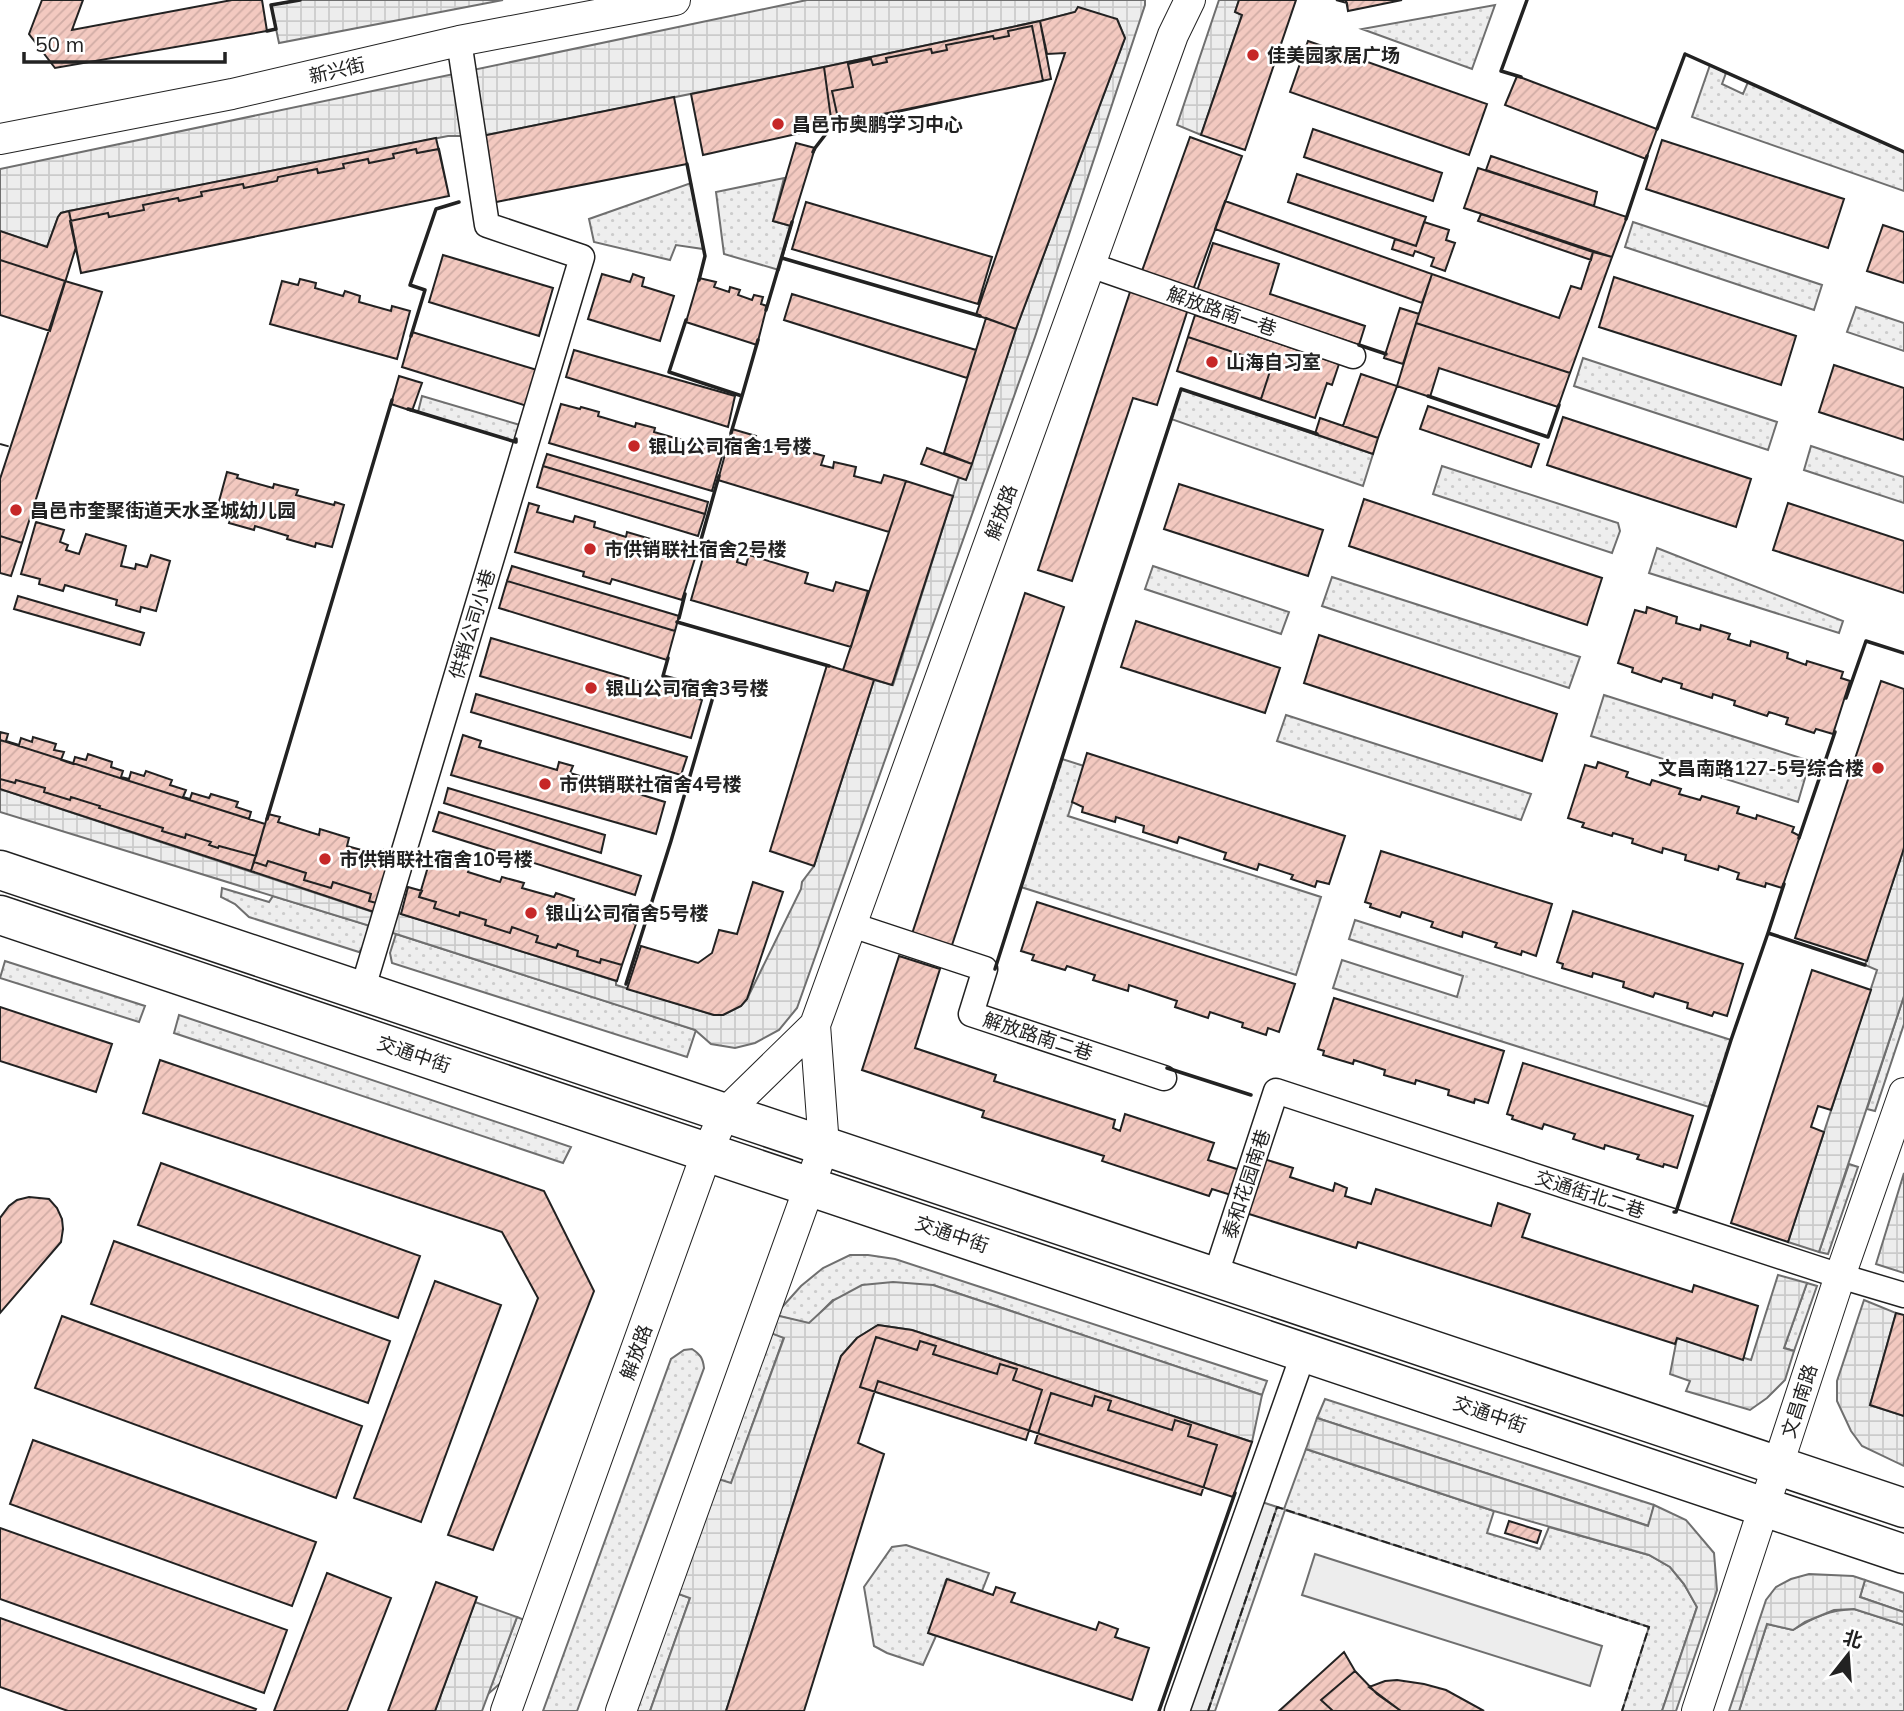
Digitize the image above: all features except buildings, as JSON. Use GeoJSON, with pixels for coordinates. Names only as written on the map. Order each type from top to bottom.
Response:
{"type":"FeatureCollection","features":[{"type":"Feature","properties":{"kind":"main road"},"geometry":{"type":"LineString","coordinates":[[0,870],[1904,1507]]}},
{"type":"Feature","properties":{"kind":"main road","name":"交通中街"},"geometry":{"type":"LineString","coordinates":[[0,915],[1904,1554]]}},
{"type":"Feature","properties":{"kind":"street","name":"新兴街"},"geometry":{"type":"LineString","coordinates":[[7,132],[232,94],[459,41],[675,0]]}},
{"type":"Feature","properties":{"kind":"street","name":"解放路"},"geometry":{"type":"LineString","coordinates":[[621,1711],[824,1146],[816,1025],[1185,1]]}},
{"type":"Feature","properties":{"kind":"street","name":"供销公司小巷"},"geometry":{"type":"LineString","coordinates":[[362,991],[582,257],[487,225],[459,41]]}},
{"type":"Feature","properties":{"kind":"street","name":"解放路南一巷"},"geometry":{"type":"LineString","coordinates":[[1090,265],[1353,356]]}},
{"type":"Feature","properties":{"kind":"street","name":"解放路南二巷"},"geometry":{"type":"LineString","coordinates":[[852,925],[985,969],[971,1014],[1164,1078]]}},
{"type":"Feature","properties":{"kind":"street","name":"解放路"},"geometry":{"type":"LineString","coordinates":[[506,1711],[707,1152],[726,1113],[816,1025]]}},
{"type":"Feature","properties":{"kind":"street","name":"交通街北二巷"},"geometry":{"type":"LineString","coordinates":[[1276,1091],[1904,1295]]}},
{"type":"Feature","properties":{"kind":"street","name":"泰和花园南巷"},"geometry":{"type":"LineString","coordinates":[[1215,1277],[1276,1091]]}},
{"type":"Feature","properties":{"kind":"street","name":"文昌南路"},"geometry":{"type":"LineString","coordinates":[[1697,1711],[1840,1276],[1904,1093]]}},
{"type":"Feature","properties":{"kind":"street"},"geometry":{"type":"LineString","coordinates":[[1177,1711],[1304,1352]]}},
{"type":"Feature","properties":{"kind":"shaded area"},"geometry":{"type":"Polygon","coordinates":[[[296,0],[503,0],[279,43],[271,5],[296,0]]]}},
{"type":"Feature","properties":{"kind":"shaded area"},"geometry":{"type":"Polygon","coordinates":[[[807,0],[1145,0],[1145,5],[1035,337],[797,1008],[779,1030],[755,1043],[735,1048],[711,1044],[695,1030],[396,934],[0,812],[0,789],[376,913],[379,907],[616,981],[616,985],[714,1015],[723,1015],[741,1006],[747,999],[802,882],[814,866],[874,680],[893,685],[959,477],[966,479],[1016,329],[1125,38],[1117,19],[1075,12],[824,67],[482,136],[448,136],[69,211],[58,217],[47,247],[0,231],[0,169],[807,0]]]}},
{"type":"Feature","properties":{"kind":"shaded area"},"geometry":{"type":"Polygon","coordinates":[[[1219,0],[1239,0],[1235,12],[1242,15],[1201,135],[1177,125],[1219,0]]]}},
{"type":"Feature","properties":{"kind":"shaded area"},"geometry":{"type":"Polygon","coordinates":[[[1495,5],[1472,69],[1362,29],[1495,5]]]}},
{"type":"Feature","properties":{"kind":"shaded area"},"geometry":{"type":"Polygon","coordinates":[[[1710,65],[1726,73],[1722,84],[1743,94],[1748,82],[1904,152],[1904,191],[1692,117],[1710,65]]]}},
{"type":"Feature","properties":{"kind":"shaded area"},"geometry":{"type":"Polygon","coordinates":[[[784,178],[773,221],[791,226],[779,270],[724,254],[716,192],[784,178]]]}},
{"type":"Feature","properties":{"kind":"shaded area"},"geometry":{"type":"Polygon","coordinates":[[[691,183],[703,249],[676,245],[670,260],[594,242],[589,219],[691,183]]]}},
{"type":"Feature","properties":{"kind":"shaded area"},"geometry":{"type":"Polygon","coordinates":[[[1633,222],[1822,285],[1814,310],[1625,247],[1633,222]]]}},
{"type":"Feature","properties":{"kind":"shaded area"},"geometry":{"type":"Polygon","coordinates":[[[1856,307],[1904,323],[1904,351],[1847,332],[1856,307]]]}},
{"type":"Feature","properties":{"kind":"shaded area"},"geometry":{"type":"Polygon","coordinates":[[[1583,358],[1777,422],[1768,450],[1574,386],[1583,358]]]}},
{"type":"Feature","properties":{"kind":"shaded area"},"geometry":{"type":"Polygon","coordinates":[[[1181,389],[1373,454],[1363,486],[1171,419],[1181,389]]]}},
{"type":"Feature","properties":{"kind":"shaded area"},"geometry":{"type":"Polygon","coordinates":[[[422,396],[520,425],[516,442],[418,412],[422,396]]]}},
{"type":"Feature","properties":{"kind":"shaded area"},"geometry":{"type":"Polygon","coordinates":[[[1811,446],[1904,477],[1904,503],[1804,470],[1811,446]]]}},
{"type":"Feature","properties":{"kind":"shaded area"},"geometry":{"type":"Polygon","coordinates":[[[1442,466],[1618,523],[1620,531],[1612,553],[1433,494],[1442,466]]]}},
{"type":"Feature","properties":{"kind":"shaded area"},"geometry":{"type":"Polygon","coordinates":[[[1657,548],[1843,621],[1839,633],[1649,573],[1657,548]]]}},
{"type":"Feature","properties":{"kind":"shaded area"},"geometry":{"type":"Polygon","coordinates":[[[1153,566],[1289,612],[1281,634],[1145,589],[1153,566]]]}},
{"type":"Feature","properties":{"kind":"shaded area"},"geometry":{"type":"Polygon","coordinates":[[[1332,577],[1580,657],[1569,688],[1322,606],[1332,577]]]}},
{"type":"Feature","properties":{"kind":"shaded area"},"geometry":{"type":"Polygon","coordinates":[[[1604,695],[1810,761],[1798,802],[1591,736],[1604,695]]]}},
{"type":"Feature","properties":{"kind":"shaded area"},"geometry":{"type":"Polygon","coordinates":[[[1286,715],[1531,794],[1521,820],[1277,741],[1286,715]]]}},
{"type":"Feature","properties":{"kind":"shaded area"},"geometry":{"type":"Polygon","coordinates":[[[1062,759],[1084,766],[1068,816],[1321,897],[1296,975],[1021,887],[1062,759]]]}},
{"type":"Feature","properties":{"kind":"shaded area"},"geometry":{"type":"Polygon","coordinates":[[[1904,848],[1904,996],[1819,1252],[1788,1242],[1877,970],[1865,965],[1904,848]]]}},
{"type":"Feature","properties":{"kind":"shaded area"},"geometry":{"type":"Polygon","coordinates":[[[222,888],[269,902],[273,896],[371,926],[364,947],[359,952],[249,917],[235,904],[221,897],[222,888]]]}},
{"type":"Feature","properties":{"kind":"shaded area"},"geometry":{"type":"Polygon","coordinates":[[[1355,920],[1731,1040],[1709,1107],[1333,988],[1342,960],[1457,997],[1463,976],[1349,939],[1355,920]]]}},
{"type":"Feature","properties":{"kind":"shaded area"},"geometry":{"type":"Polygon","coordinates":[[[396,934],[696,1030],[687,1057],[392,963],[390,953],[396,934]]]}},
{"type":"Feature","properties":{"kind":"shaded area"},"geometry":{"type":"Polygon","coordinates":[[[5,961],[145,1006],[139,1022],[0,978],[5,961]]]}},
{"type":"Feature","properties":{"kind":"shaded area"},"geometry":{"type":"Polygon","coordinates":[[[1904,996],[1904,1024],[1875,1111],[1867,1109],[1904,996]]]}},
{"type":"Feature","properties":{"kind":"shaded area"},"geometry":{"type":"Polygon","coordinates":[[[179,1015],[571,1147],[563,1163],[174,1033],[179,1015]]]}},
{"type":"Feature","properties":{"kind":"shaded area"},"geometry":{"type":"Polygon","coordinates":[[[1849,1164],[1858,1167],[1828,1254],[1819,1252],[1849,1164]]]}},
{"type":"Feature","properties":{"kind":"shaded area"},"geometry":{"type":"Polygon","coordinates":[[[1904,1173],[1904,1273],[1876,1264],[1904,1173]]]}},
{"type":"Feature","properties":{"kind":"shaded area"},"geometry":{"type":"Polygon","coordinates":[[[850,1255],[895,1259],[1267,1381],[1262,1395],[933,1285],[833,1300],[809,1324],[775,1315],[801,1286],[823,1268],[850,1255]]]}},
{"type":"Feature","properties":{"kind":"shaded area"},"geometry":{"type":"Polygon","coordinates":[[[1778,1275],[1807,1283],[1784,1348],[1794,1351],[1785,1380],[1750,1410],[1686,1391],[1690,1381],[1670,1374],[1677,1338],[1751,1360],[1778,1275]]]}},
{"type":"Feature","properties":{"kind":"shaded area"},"geometry":{"type":"Polygon","coordinates":[[[893,1282],[933,1285],[1262,1395],[1252,1442],[912,1330],[878,1325],[857,1338],[841,1356],[726,1711],[650,1711],[690,1598],[673,1592],[715,1478],[731,1483],[784,1338],[768,1332],[775,1315],[809,1323],[834,1300],[862,1285],[893,1282]]]}},
{"type":"Feature","properties":{"kind":"shaded area"},"geometry":{"type":"Polygon","coordinates":[[[1807,1283],[1817,1286],[1794,1351],[1784,1348],[1807,1283]]]}},
{"type":"Feature","properties":{"kind":"shaded area"},"geometry":{"type":"Polygon","coordinates":[[[1864,1300],[1896,1313],[1870,1405],[1904,1416],[1904,1466],[1862,1446],[1851,1431],[1837,1401],[1837,1381],[1864,1300]]]}},
{"type":"Feature","properties":{"kind":"shaded area"},"geometry":{"type":"Polygon","coordinates":[[[768,1332],[784,1337],[731,1484],[715,1478],[768,1332]]]}},
{"type":"Feature","properties":{"kind":"shaded area"},"geometry":{"type":"Polygon","coordinates":[[[692,1349],[701,1357],[704,1368],[577,1711],[543,1711],[671,1359],[684,1350],[692,1349]]]}},
{"type":"Feature","properties":{"kind":"shaded area"},"geometry":{"type":"Polygon","coordinates":[[[1325,1399],[1654,1505],[1649,1526],[1317,1418],[1325,1399]]]}},
{"type":"Feature","properties":{"kind":"shaded area"},"geometry":{"type":"Polygon","coordinates":[[[1317,1418],[1648,1526],[1654,1505],[1686,1520],[1714,1553],[1717,1590],[1676,1711],[1662,1711],[1697,1607],[1670,1567],[1649,1555],[1494,1511],[1306,1449],[1317,1418]]]}},
{"type":"Feature","properties":{"kind":"shaded area"},"geometry":{"type":"Polygon","coordinates":[[[1306,1449],[1494,1511],[1487,1533],[1540,1549],[1549,1527],[1649,1555],[1670,1567],[1697,1607],[1662,1711],[1622,1711],[1649,1627],[1285,1510],[1215,1711],[1208,1711],[1277,1507],[1284,1509],[1306,1449]]]}},
{"type":"Feature","properties":{"kind":"shaded area"},"geometry":{"type":"Polygon","coordinates":[[[1259,1501],[1277,1507],[1208,1711],[1187,1711],[1259,1501]]]}},
{"type":"Feature","properties":{"kind":"shaded area"},"geometry":{"type":"Polygon","coordinates":[[[906,1545],[989,1573],[982,1591],[946,1580],[929,1633],[936,1636],[923,1665],[874,1646],[864,1587],[892,1547],[906,1545]]]}},
{"type":"Feature","properties":{"kind":"shaded area"},"geometry":{"type":"Polygon","coordinates":[[[1315,1554],[1602,1646],[1590,1686],[1302,1595],[1315,1554]]]}},
{"type":"Feature","properties":{"kind":"shaded area"},"geometry":{"type":"Polygon","coordinates":[[[1809,1574],[1853,1576],[1865,1580],[1860,1597],[1904,1612],[1904,1625],[1854,1609],[1834,1610],[1793,1630],[1767,1624],[1739,1711],[1729,1711],[1766,1600],[1776,1587],[1809,1574]]]}},
{"type":"Feature","properties":{"kind":"shaded area"},"geometry":{"type":"Polygon","coordinates":[[[1865,1580],[1904,1593],[1904,1612],[1860,1597],[1865,1580]]]}},
{"type":"Feature","properties":{"kind":"shaded area"},"geometry":{"type":"Polygon","coordinates":[[[673,1592],[690,1598],[650,1711],[630,1711],[673,1592]]]}},
{"type":"Feature","properties":{"kind":"shaded area"},"geometry":{"type":"Polygon","coordinates":[[[475,1602],[517,1617],[482,1711],[435,1711],[475,1602]]]}},
{"type":"Feature","properties":{"kind":"shaded area"},"geometry":{"type":"Polygon","coordinates":[[[1854,1609],[1904,1625],[1904,1711],[1739,1711],[1767,1624],[1793,1630],[1822,1615],[1854,1609]]]}},
{"type":"Feature","properties":{"kind":"shaded area"},"geometry":{"type":"Polygon","coordinates":[[[517,1617],[529,1622],[511,1674],[488,1694],[517,1617]]]}},
{"type":"Feature","properties":{"kind":"fence"},"geometry":{"type":"LineString","coordinates":[[0,444],[11,447]]}},
{"type":"Feature","properties":{"kind":"fence"},"geometry":{"type":"LineString","coordinates":[[1208,1711],[1277,1507],[1649,1627],[1622,1711]]}},
{"type":"Feature","properties":{"kind":"wall"},"geometry":{"type":"LineString","coordinates":[[267,31],[276,29],[271,5],[300,0]]}},
{"type":"Feature","properties":{"kind":"wall"},"geometry":{"type":"LineString","coordinates":[[1521,77],[1501,71],[1527,0]]}},
{"type":"Feature","properties":{"kind":"wall"},"geometry":{"type":"LineString","coordinates":[[1657,129],[1685,54],[1904,152]]}},
{"type":"Feature","properties":{"kind":"wall"},"geometry":{"type":"LineString","coordinates":[[813,152],[832,126]]}},
{"type":"Feature","properties":{"kind":"wall"},"geometry":{"type":"LineString","coordinates":[[1626,219],[1647,156]]}},
{"type":"Feature","properties":{"kind":"wall"},"geometry":{"type":"LineString","coordinates":[[687,164],[705,256],[699,280]]}},
{"type":"Feature","properties":{"kind":"wall"},"geometry":{"type":"LineString","coordinates":[[411,336],[425,290],[410,285],[436,209],[459,202]]}},
{"type":"Feature","properties":{"kind":"wall"},"geometry":{"type":"LineString","coordinates":[[766,310],[792,222]]}},
{"type":"Feature","properties":{"kind":"wall"},"geometry":{"type":"LineString","coordinates":[[782,258],[980,316]]}},
{"type":"Feature","properties":{"kind":"wall"},"geometry":{"type":"LineString","coordinates":[[686,320],[669,372],[742,396],[758,340]]}},
{"type":"Feature","properties":{"kind":"wall"},"geometry":{"type":"LineString","coordinates":[[1359,345],[1386,354]]}},
{"type":"Feature","properties":{"kind":"wall"},"geometry":{"type":"LineString","coordinates":[[995,969],[1181,389],[1317,434]]}},
{"type":"Feature","properties":{"kind":"wall"},"geometry":{"type":"LineString","coordinates":[[731,433],[742,396]]}},
{"type":"Feature","properties":{"kind":"wall"},"geometry":{"type":"LineString","coordinates":[[1428,396],[1548,437],[1559,405]]}},
{"type":"Feature","properties":{"kind":"wall"},"geometry":{"type":"LineString","coordinates":[[267,819],[392,400]]}},
{"type":"Feature","properties":{"kind":"wall"},"geometry":{"type":"LineString","coordinates":[[408,409],[516,442],[516,439]]}},
{"type":"Feature","properties":{"kind":"wall"},"geometry":{"type":"LineString","coordinates":[[697,554],[719,476]]}},
{"type":"Feature","properties":{"kind":"wall"},"geometry":{"type":"LineString","coordinates":[[679,618],[685,594]]}},
{"type":"Feature","properties":{"kind":"wall"},"geometry":{"type":"LineString","coordinates":[[677,622],[829,666]]}},
{"type":"Feature","properties":{"kind":"wall"},"geometry":{"type":"LineString","coordinates":[[1846,698],[1866,641],[1904,653]]}},
{"type":"Feature","properties":{"kind":"wall"},"geometry":{"type":"LineString","coordinates":[[626,984],[715,690],[663,676],[668,658]]}},
{"type":"Feature","properties":{"kind":"wall"},"geometry":{"type":"LineString","coordinates":[[1799,838],[1835,732]]}},
{"type":"Feature","properties":{"kind":"wall"},"geometry":{"type":"LineString","coordinates":[[1784,884],[1768,933],[1865,965]]}},
{"type":"Feature","properties":{"kind":"wall"},"geometry":{"type":"LineString","coordinates":[[1674,1212],[1768,933]]}},
{"type":"Feature","properties":{"kind":"wall"},"geometry":{"type":"LineString","coordinates":[[1167,1068],[1251,1095]]}},
{"type":"Feature","properties":{"kind":"wall"},"geometry":{"type":"LineString","coordinates":[[1159,1711],[1235,1493]]}},
{"type":"Feature","properties":{"kind":"place","name":"佳美园家居广场"},"geometry":{"type":"Point","coordinates":[1253,55]}},
{"type":"Feature","properties":{"kind":"place","name":"昌邑市奥鹏学习中心"},"geometry":{"type":"Point","coordinates":[778,124]}},
{"type":"Feature","properties":{"kind":"place","name":"山海自习室"},"geometry":{"type":"Point","coordinates":[1212,362]}},
{"type":"Feature","properties":{"kind":"place","name":"银山公司宿舍1号楼"},"geometry":{"type":"Point","coordinates":[634,446]}},
{"type":"Feature","properties":{"kind":"place","name":"昌邑市奎聚街道天水圣城幼儿园"},"geometry":{"type":"Point","coordinates":[16,510]}},
{"type":"Feature","properties":{"kind":"place","name":"市供销联社宿舍2号楼"},"geometry":{"type":"Point","coordinates":[590,549]}},
{"type":"Feature","properties":{"kind":"place","name":"银山公司宿舍3号楼"},"geometry":{"type":"Point","coordinates":[591,688]}},
{"type":"Feature","properties":{"kind":"place","name":"文昌南路127-5号综合楼"},"geometry":{"type":"Point","coordinates":[1878,768]}},
{"type":"Feature","properties":{"kind":"place","name":"市供销联社宿舍4号楼"},"geometry":{"type":"Point","coordinates":[545,784]}},
{"type":"Feature","properties":{"kind":"place","name":"市供销联社宿舍10号楼"},"geometry":{"type":"Point","coordinates":[325,859]}},
{"type":"Feature","properties":{"kind":"place","name":"银山公司宿舍5号楼"},"geometry":{"type":"Point","coordinates":[531,913]}}]}
